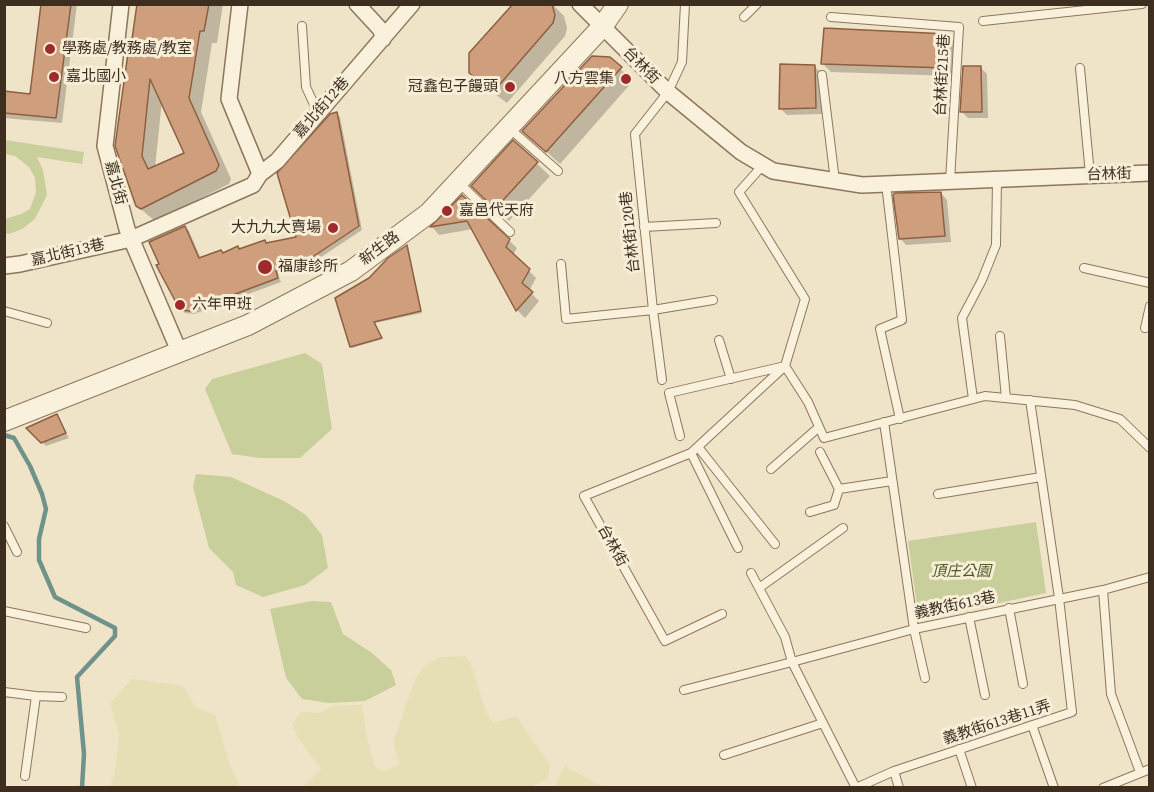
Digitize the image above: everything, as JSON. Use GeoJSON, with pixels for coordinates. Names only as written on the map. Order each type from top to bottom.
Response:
{"type":"FeatureCollection","features":[{"type":"Feature","properties":{"kind":"street","name":"嘉北街"},"geometry":{"type":"LineString","coordinates":[[121,4],[105,146],[131,239],[179,351]]}},
{"type":"Feature","properties":{"kind":"street"},"geometry":{"type":"LineString","coordinates":[[240,4],[229,99],[260,174]]}},
{"type":"Feature","properties":{"kind":"street"},"geometry":{"type":"LineString","coordinates":[[357,4],[381,30],[383,39]]}},
{"type":"Feature","properties":{"kind":"street","name":"嘉北街12巷"},"geometry":{"type":"LineString","coordinates":[[131,239],[254,185],[260,174],[277,161],[412,4]]}},
{"type":"Feature","properties":{"kind":"street","name":"台林街"},"geometry":{"type":"LineString","coordinates":[[580,4],[668,92],[741,152],[773,171],[862,185],[1149,173]]}},
{"type":"Feature","properties":{"kind":"street","name":"新生路"},"geometry":{"type":"LineString","coordinates":[[4,422],[248,325],[351,271],[429,213],[602,27],[618,4]]}},
{"type":"Feature","properties":{"kind":"street","name":"嘉北街13巷"},"geometry":{"type":"LineString","coordinates":[[4,266],[131,239]]}},
{"type":"Feature","properties":{"kind":"lane","name":"台林街120巷"},"geometry":{"type":"LineString","coordinates":[[663,380],[653,310],[635,134],[668,92],[682,62],[685,4]]}},
{"type":"Feature","properties":{"kind":"lane"},"geometry":{"type":"LineString","coordinates":[[744,17],[757,4]]}},
{"type":"Feature","properties":{"kind":"lane"},"geometry":{"type":"LineString","coordinates":[[983,21],[1142,4]]}},
{"type":"Feature","properties":{"kind":"lane","name":"台林街215巷"},"geometry":{"type":"LineString","coordinates":[[831,17],[959,27],[950,181]]}},
{"type":"Feature","properties":{"kind":"lane"},"geometry":{"type":"LineString","coordinates":[[302,26],[306,87],[318,112]]}},
{"type":"Feature","properties":{"kind":"lane"},"geometry":{"type":"LineString","coordinates":[[1080,68],[1090,176]]}},
{"type":"Feature","properties":{"kind":"lane"},"geometry":{"type":"LineString","coordinates":[[822,75],[835,181]]}},
{"type":"Feature","properties":{"kind":"lane"},"geometry":{"type":"LineString","coordinates":[[508,127],[558,171]]}},
{"type":"Feature","properties":{"kind":"lane"},"geometry":{"type":"LineString","coordinates":[[763,165],[739,192],[805,299],[785,366],[808,402],[824,438],[985,396],[1075,405],[1120,419],[1149,448]]}},
{"type":"Feature","properties":{"kind":"lane"},"geometry":{"type":"LineString","coordinates":[[973,399],[962,318],[982,280],[996,245],[997,179]]}},
{"type":"Feature","properties":{"kind":"lane"},"geometry":{"type":"LineString","coordinates":[[458,182],[510,232]]}},
{"type":"Feature","properties":{"kind":"lane"},"geometry":{"type":"LineString","coordinates":[[886,184],[902,320],[880,329],[900,419]]}},
{"type":"Feature","properties":{"kind":"lane"},"geometry":{"type":"LineString","coordinates":[[644,226],[716,223]]}},
{"type":"Feature","properties":{"kind":"lane"},"geometry":{"type":"LineString","coordinates":[[561,264],[566,319],[653,310],[713,300]]}},
{"type":"Feature","properties":{"kind":"lane"},"geometry":{"type":"LineString","coordinates":[[1084,268],[1149,283]]}},
{"type":"Feature","properties":{"kind":"lane"},"geometry":{"type":"LineString","coordinates":[[1144,328],[1149,306]]}},
{"type":"Feature","properties":{"kind":"lane"},"geometry":{"type":"LineString","coordinates":[[4,311],[47,323]]}},
{"type":"Feature","properties":{"kind":"lane"},"geometry":{"type":"LineString","coordinates":[[1000,336],[1006,398]]}},
{"type":"Feature","properties":{"kind":"lane"},"geometry":{"type":"LineString","coordinates":[[719,340],[731,379]]}},
{"type":"Feature","properties":{"kind":"lane"},"geometry":{"type":"LineString","coordinates":[[680,436],[669,393],[785,366]]}},
{"type":"Feature","properties":{"kind":"lane","name":"台林街"},"geometry":{"type":"LineString","coordinates":[[722,614],[665,641],[584,496],[691,453],[785,366]]}},
{"type":"Feature","properties":{"kind":"lane"},"geometry":{"type":"LineString","coordinates":[[1030,400],[1059,598]]}},
{"type":"Feature","properties":{"kind":"lane"},"geometry":{"type":"LineString","coordinates":[[884,422],[914,629],[925,678]]}},
{"type":"Feature","properties":{"kind":"lane"},"geometry":{"type":"LineString","coordinates":[[771,469],[819,427]]}},
{"type":"Feature","properties":{"kind":"lane"},"geometry":{"type":"LineString","coordinates":[[698,447],[775,544]]}},
{"type":"Feature","properties":{"kind":"lane"},"geometry":{"type":"LineString","coordinates":[[810,512],[834,505],[839,489],[820,452]]}},
{"type":"Feature","properties":{"kind":"lane"},"geometry":{"type":"LineString","coordinates":[[691,453],[738,548]]}},
{"type":"Feature","properties":{"kind":"lane"},"geometry":{"type":"LineString","coordinates":[[938,494],[1041,477]]}},
{"type":"Feature","properties":{"kind":"lane"},"geometry":{"type":"LineString","coordinates":[[839,489],[892,481]]}},
{"type":"Feature","properties":{"kind":"lane"},"geometry":{"type":"LineString","coordinates":[[4,526],[16,552]]}},
{"type":"Feature","properties":{"kind":"lane"},"geometry":{"type":"LineString","coordinates":[[759,588],[843,528]]}},
{"type":"Feature","properties":{"kind":"lane"},"geometry":{"type":"LineString","coordinates":[[751,573],[785,637],[792,662]]}},
{"type":"Feature","properties":{"kind":"lane","name":"義教街613巷"},"geometry":{"type":"LineString","coordinates":[[684,690],[914,629],[1103,590],[1149,577]]}},
{"type":"Feature","properties":{"kind":"lane"},"geometry":{"type":"LineString","coordinates":[[1103,590],[1111,694],[1140,772]]}},
{"type":"Feature","properties":{"kind":"lane","name":"義教街613巷11弄"},"geometry":{"type":"LineString","coordinates":[[792,662],[856,788],[894,771],[1072,712],[1059,598]]}},
{"type":"Feature","properties":{"kind":"lane"},"geometry":{"type":"LineString","coordinates":[[1009,608],[1023,684]]}},
{"type":"Feature","properties":{"kind":"lane"},"geometry":{"type":"LineString","coordinates":[[4,611],[86,628]]}},
{"type":"Feature","properties":{"kind":"lane"},"geometry":{"type":"LineString","coordinates":[[969,617],[985,695]]}},
{"type":"Feature","properties":{"kind":"lane"},"geometry":{"type":"LineString","coordinates":[[4,692],[62,697]]}},
{"type":"Feature","properties":{"kind":"lane"},"geometry":{"type":"LineString","coordinates":[[26,777],[36,696]]}},
{"type":"Feature","properties":{"kind":"lane"},"geometry":{"type":"LineString","coordinates":[[724,755],[823,723]]}},
{"type":"Feature","properties":{"kind":"lane"},"geometry":{"type":"LineString","coordinates":[[1032,725],[1054,788]]}},
{"type":"Feature","properties":{"kind":"lane"},"geometry":{"type":"LineString","coordinates":[[959,749],[972,788]]}},
{"type":"Feature","properties":{"kind":"lane"},"geometry":{"type":"LineString","coordinates":[[1103,788],[1149,769]]}},
{"type":"Feature","properties":{"kind":"lane"},"geometry":{"type":"LineString","coordinates":[[894,771],[899,788]]}},
{"type":"Feature","properties":{"kind":"shaded area"},"geometry":{"type":"Polygon","coordinates":[[[466,656],[471,664],[486,712],[493,723],[516,716],[550,765],[548,778],[530,788],[303,787],[321,769],[299,739],[292,724],[301,712],[320,713],[332,706],[362,705],[367,738],[375,767],[385,771],[400,765],[393,743],[415,679],[424,667],[439,657],[466,656]]]}},
{"type":"Feature","properties":{"kind":"shaded area"},"geometry":{"type":"Polygon","coordinates":[[[132,679],[184,686],[195,707],[215,715],[230,766],[240,787],[110,787],[115,772],[119,734],[110,703],[132,679]]]}},
{"type":"Feature","properties":{"kind":"shaded area"},"geometry":{"type":"Polygon","coordinates":[[[564,766],[604,787],[555,787],[564,766]]]}},
{"type":"Feature","properties":{"kind":"green space"},"geometry":{"type":"Polygon","coordinates":[[[5,140],[84,152],[82,164],[37,157],[43,170],[47,195],[35,219],[22,229],[9,234],[5,233],[5,219],[30,209],[36,192],[35,178],[29,167],[15,156],[5,154],[5,140]]]}},
{"type":"Feature","properties":{"kind":"green space"},"geometry":{"type":"Polygon","coordinates":[[[305,353],[322,364],[332,429],[300,458],[260,458],[232,454],[205,389],[212,379],[305,353]]]}},
{"type":"Feature","properties":{"kind":"green space"},"geometry":{"type":"Polygon","coordinates":[[[196,474],[231,477],[284,501],[306,515],[322,535],[328,568],[305,585],[263,597],[236,585],[233,572],[209,548],[193,487],[196,474]]]}},
{"type":"Feature","properties":{"kind":"green space","name":"頂庄公園"},"geometry":{"type":"Polygon","coordinates":[[[1036,522],[1046,593],[919,620],[908,541],[1036,522]]]}},
{"type":"Feature","properties":{"kind":"green space"},"geometry":{"type":"Polygon","coordinates":[[[311,601],[331,602],[343,634],[372,653],[391,670],[396,685],[365,701],[329,703],[302,699],[286,678],[270,609],[311,601]]]}},
{"type":"Feature","properties":{"kind":"building","name":"學務處/教務處/教室"},"geometry":{"type":"Polygon","coordinates":[[[41,4],[71,4],[56,118],[4,113],[4,91],[30,94],[41,4]]]}},
{"type":"Feature","properties":{"kind":"building"},"geometry":{"type":"Polygon","coordinates":[[[137,4],[209,4],[204,31],[200,31],[189,98],[219,165],[216,171],[141,209],[136,206],[115,146],[130,39],[132,39],[137,4]],[[150,79],[142,156],[148,169],[184,153],[150,79]]]}},
{"type":"Feature","properties":{"kind":"building"},"geometry":{"type":"Polygon","coordinates":[[[513,4],[552,4],[555,15],[553,23],[494,91],[469,73],[469,53],[513,4]]]}},
{"type":"Feature","properties":{"kind":"building"},"geometry":{"type":"Polygon","coordinates":[[[824,28],[948,34],[946,68],[821,64],[824,28]]]}},
{"type":"Feature","properties":{"kind":"building"},"geometry":{"type":"Polygon","coordinates":[[[592,56],[610,57],[622,67],[546,152],[522,131],[592,56]]]}},
{"type":"Feature","properties":{"kind":"building"},"geometry":{"type":"Polygon","coordinates":[[[780,64],[815,65],[816,108],[779,109],[780,64]]]}},
{"type":"Feature","properties":{"kind":"building"},"geometry":{"type":"Polygon","coordinates":[[[963,66],[981,66],[982,112],[960,112],[963,66]]]}},
{"type":"Feature","properties":{"kind":"building"},"geometry":{"type":"Polygon","coordinates":[[[337,112],[359,226],[308,260],[276,271],[278,278],[190,311],[180,310],[156,265],[159,264],[149,242],[185,226],[199,258],[221,250],[223,253],[238,246],[239,249],[265,240],[266,243],[296,237],[277,173],[330,114],[337,112]]]}},
{"type":"Feature","properties":{"kind":"building"},"geometry":{"type":"Polygon","coordinates":[[[513,140],[538,162],[495,209],[471,186],[513,140]]]}},
{"type":"Feature","properties":{"kind":"building"},"geometry":{"type":"Polygon","coordinates":[[[941,192],[945,236],[899,239],[893,195],[895,193],[941,192]]]}},
{"type":"Feature","properties":{"kind":"building"},"geometry":{"type":"Polygon","coordinates":[[[462,195],[510,239],[506,247],[530,269],[522,283],[533,292],[516,311],[467,221],[430,227],[462,195]]]}},
{"type":"Feature","properties":{"kind":"building"},"geometry":{"type":"Polygon","coordinates":[[[407,245],[421,311],[374,322],[382,338],[350,347],[335,298],[369,278],[388,258],[407,245]]]}},
{"type":"Feature","properties":{"kind":"building"},"geometry":{"type":"Polygon","coordinates":[[[57,414],[66,433],[41,443],[26,428],[57,414]]]}},
{"type":"Feature","properties":{"kind":"waterway"},"geometry":{"type":"LineString","coordinates":[[4,435],[14,438],[42,494],[46,509],[39,539],[39,560],[55,597],[115,628],[115,636],[77,677],[84,754],[82,788]]}},
{"type":"Feature","properties":{"kind":"place","name":"學務處/教務處/教室"},"geometry":{"type":"Point","coordinates":[50,49]}},
{"type":"Feature","properties":{"kind":"place","name":"嘉北國小"},"geometry":{"type":"Point","coordinates":[54,77]}},
{"type":"Feature","properties":{"kind":"place","name":"八方雲集"},"geometry":{"type":"Point","coordinates":[626,79]}},
{"type":"Feature","properties":{"kind":"place","name":"冠鑫包子饅頭"},"geometry":{"type":"Point","coordinates":[510,87]}},
{"type":"Feature","properties":{"kind":"place","name":"嘉邑代天府"},"geometry":{"type":"Point","coordinates":[447,211]}},
{"type":"Feature","properties":{"kind":"place","name":"大九九大賣場"},"geometry":{"type":"Point","coordinates":[333,228]}},
{"type":"Feature","properties":{"kind":"place","name":"福康診所"},"geometry":{"type":"Point","coordinates":[265,267]}},
{"type":"Feature","properties":{"kind":"place","name":"六年甲班"},"geometry":{"type":"Point","coordinates":[180,305]}}]}
